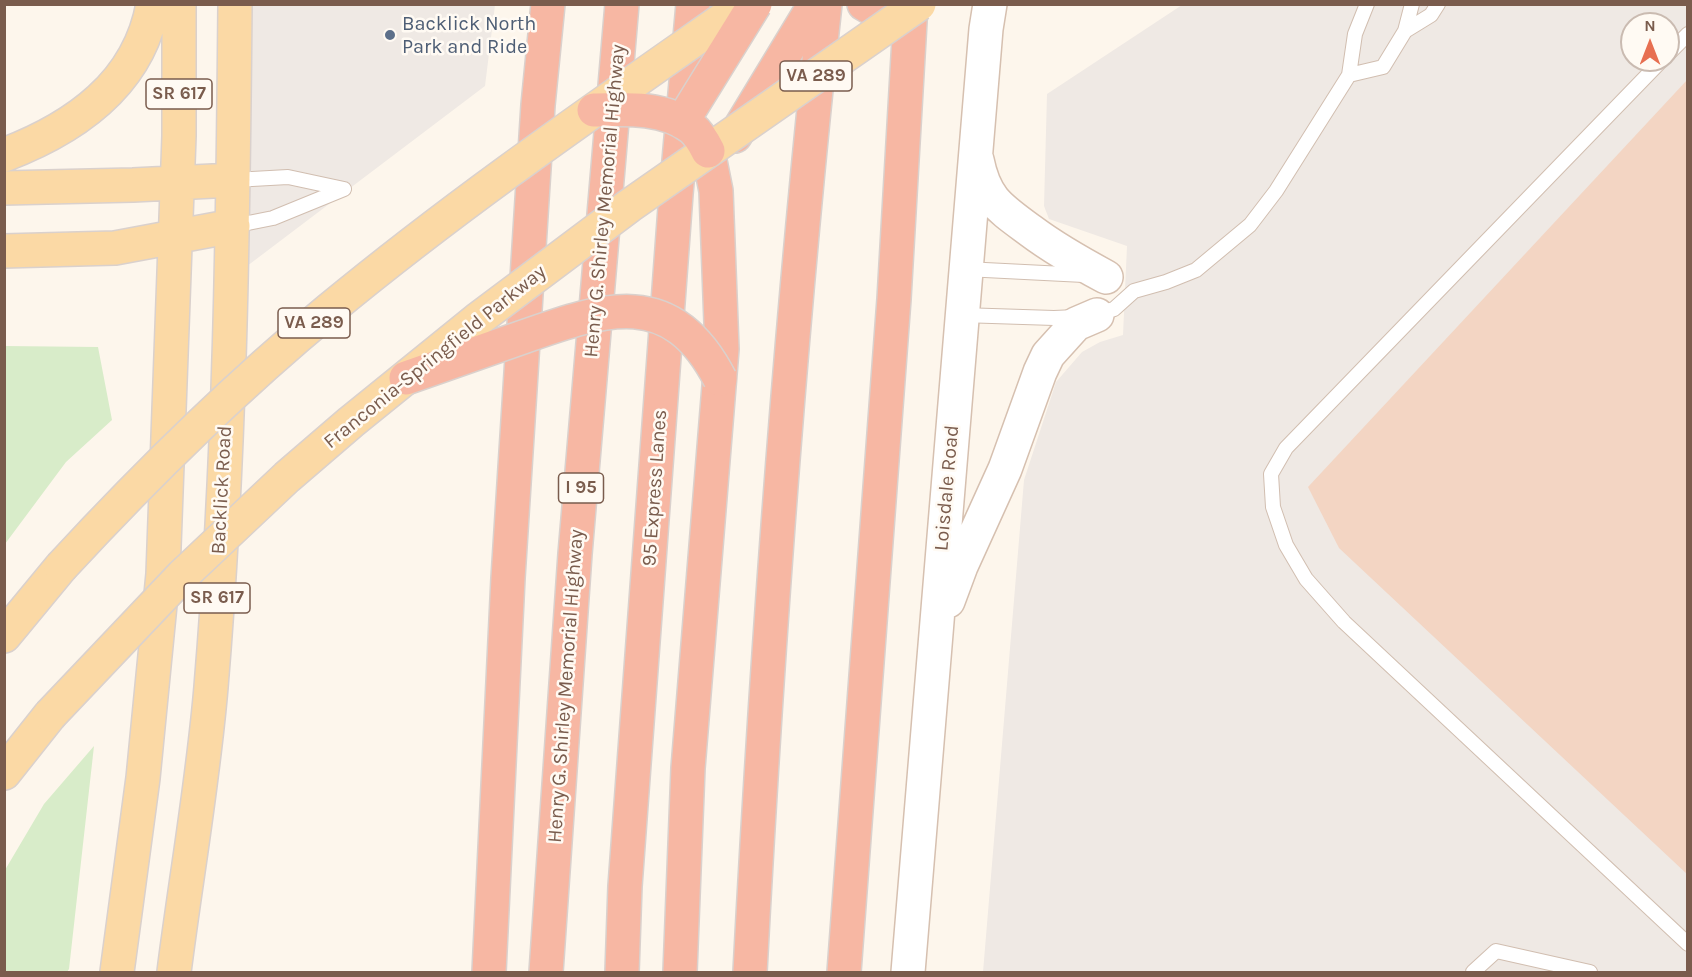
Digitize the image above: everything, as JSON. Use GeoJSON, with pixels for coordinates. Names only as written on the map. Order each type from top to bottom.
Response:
{"type":"FeatureCollection","features":[{"type":"Feature","properties":{"kind":"highway"},"geometry":{"type":"LineString","coordinates":[[489,972],[508,578],[538,105],[548,4]]}},
{"type":"Feature","properties":{"kind":"highway","name":"Henry G. Shirley Memorial Highway"},"geometry":{"type":"LineString","coordinates":[[546,972],[576,542],[622,4]]}},
{"type":"Feature","properties":{"kind":"highway","name":"95 Express Lanes"},"geometry":{"type":"LineString","coordinates":[[622,972],[627,862],[676,194],[693,4]]}},
{"type":"Feature","properties":{"kind":"highway"},"geometry":{"type":"LineString","coordinates":[[629,206],[748,19],[755,4]]}},
{"type":"Feature","properties":{"kind":"highway"},"geometry":{"type":"LineString","coordinates":[[716,191],[722,166],[738,129],[815,4]]}},
{"type":"Feature","properties":{"kind":"highway"},"geometry":{"type":"LineString","coordinates":[[750,972],[759,794],[788,398],[808,157],[825,4]]}},
{"type":"Feature","properties":{"kind":"highway"},"geometry":{"type":"LineString","coordinates":[[844,972],[894,299],[908,10],[864,4]]}},
{"type":"Feature","properties":{"kind":"highway"},"geometry":{"type":"LineString","coordinates":[[594,110],[641,110],[661,114],[692,128],[708,151],[716,191],[722,320],[720,379],[688,768],[680,972]]}},
{"type":"Feature","properties":{"kind":"highway"},"geometry":{"type":"LineString","coordinates":[[406,378],[571,321],[602,313],[622,311],[657,316],[687,333],[708,357],[720,379]]}},
{"type":"Feature","properties":{"kind":"main road"},"geometry":{"type":"LineString","coordinates":[[4,155],[64,126],[102,98],[128,68],[146,28],[153,4]]}},
{"type":"Feature","properties":{"kind":"main road","name":"SR 617"},"geometry":{"type":"LineString","coordinates":[[117,972],[143,778],[159,627],[166,518],[176,237],[179,4]]}},
{"type":"Feature","properties":{"kind":"main road","name":"Backlick Road"},"geometry":{"type":"LineString","coordinates":[[174,972],[199,801],[211,689],[221,528],[233,226],[235,4]]}},
{"type":"Feature","properties":{"kind":"main road","name":"VA 289"},"geometry":{"type":"LineString","coordinates":[[4,636],[60,567],[170,452],[243,384],[328,311],[478,193],[746,4]]}},
{"type":"Feature","properties":{"kind":"main road","name":"Loisdale Road"},"geometry":{"type":"LineString","coordinates":[[908,972],[961,315],[990,4]]}},
{"type":"Feature","properties":{"kind":"main road","name":"Franconia-Springfield Parkway"},"geometry":{"type":"LineString","coordinates":[[4,773],[50,715],[191,567],[287,477],[477,320],[629,206],[908,10]]}},
{"type":"Feature","properties":{"kind":"main road"},"geometry":{"type":"LineString","coordinates":[[976,152],[981,178],[996,204],[1050,247],[1120,284]]}},
{"type":"Feature","properties":{"kind":"main road"},"geometry":{"type":"LineString","coordinates":[[4,188],[233,180]]}},
{"type":"Feature","properties":{"kind":"main road"},"geometry":{"type":"LineString","coordinates":[[4,251],[115,248],[233,226]]}},
{"type":"Feature","properties":{"kind":"main road"},"geometry":{"type":"LineString","coordinates":[[932,664],[941,621],[950,594],[1005,469],[1048,355],[1076,324],[1097,315]]}},
{"type":"Feature","properties":{"kind":"lane"},"geometry":{"type":"LineString","coordinates":[[965,269],[1120,284],[1166,282],[1196,270],[1250,225],[1276,191],[1349,75],[1355,34],[1367,4]]}},
{"type":"Feature","properties":{"kind":"lane"},"geometry":{"type":"LineString","coordinates":[[1349,75],[1383,68],[1405,31],[1412,4]]}},
{"type":"Feature","properties":{"kind":"lane"},"geometry":{"type":"LineString","coordinates":[[1405,31],[1431,15],[1438,4]]}},
{"type":"Feature","properties":{"kind":"lane"},"geometry":{"type":"LineString","coordinates":[[1650,72],[1286,448],[1271,474],[1273,507],[1286,545],[1306,579],[1344,622],[1688,944]]}},
{"type":"Feature","properties":{"kind":"lane"},"geometry":{"type":"LineString","coordinates":[[233,180],[288,177],[344,189],[273,218],[233,226]]}},
{"type":"Feature","properties":{"kind":"lane"},"geometry":{"type":"LineString","coordinates":[[961,315],[1054,318],[1097,315],[1114,309],[1120,284]]}},
{"type":"Feature","properties":{"kind":"lane"},"geometry":{"type":"LineString","coordinates":[[1473,972],[1496,951],[1590,972]]}},
{"type":"Feature","properties":{"kind":"shaded area"},"geometry":{"type":"Polygon","coordinates":[[[230,5],[495,5],[485,86],[226,282],[230,5]]]}},
{"type":"Feature","properties":{"kind":"shaded area"},"geometry":{"type":"Polygon","coordinates":[[[1182,5],[1687,5],[1687,972],[983,972],[1024,480],[1056,382],[1082,352],[1100,342],[1123,335],[1127,246],[1049,219],[1044,206],[1047,94],[1182,5]]]}},
{"type":"Feature","properties":{"kind":"green space"},"geometry":{"type":"Polygon","coordinates":[[[5,346],[98,347],[112,420],[66,462],[5,544],[5,346]]]}},
{"type":"Feature","properties":{"kind":"green space"},"geometry":{"type":"Polygon","coordinates":[[[94,746],[69,969],[67,972],[5,972],[5,870],[44,804],[94,746]]]}},
{"type":"Feature","properties":{"kind":"building"},"geometry":{"type":"Polygon","coordinates":[[[1688,79],[1688,875],[1339,548],[1308,487],[1688,79]]]}},
{"type":"Feature","properties":{"kind":"place","name":"Backlick North Park and Ride"},"geometry":{"type":"Point","coordinates":[390,35]}}]}
